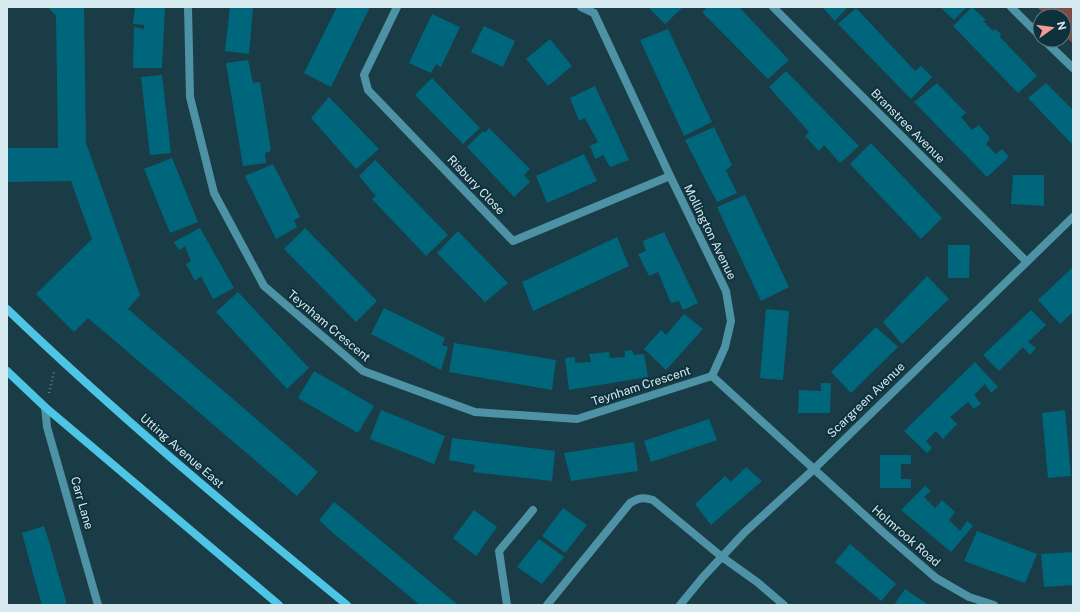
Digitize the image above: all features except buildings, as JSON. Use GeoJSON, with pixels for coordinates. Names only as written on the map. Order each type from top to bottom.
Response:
{"type":"FeatureCollection","features":[{"type":"Feature","properties":{"kind":"street","name":"Teynham Crescent"},"geometry":{"type":"LineString","coordinates":[[188,7],[190,97],[214,193],[264,286],[363,371],[475,412],[577,419],[712,376]]}},
{"type":"Feature","properties":{"kind":"street","name":"Risbury Close"},"geometry":{"type":"LineString","coordinates":[[397,7],[364,75],[368,90],[513,241],[670,176]]}},
{"type":"Feature","properties":{"kind":"street","name":"Mollington Avenue"},"geometry":{"type":"LineString","coordinates":[[580,7],[597,10],[670,176],[726,291],[731,321],[725,347],[712,376]]}},
{"type":"Feature","properties":{"kind":"street","name":"Branstree Avenue"},"geometry":{"type":"LineString","coordinates":[[773,7],[1026,261]]}},
{"type":"Feature","properties":{"kind":"street"},"geometry":{"type":"LineString","coordinates":[[1011,7],[1032,28]]}},
{"type":"Feature","properties":{"kind":"street"},"geometry":{"type":"LineString","coordinates":[[1052,48],[1073,68]]}},
{"type":"Feature","properties":{"kind":"street","name":"Scargreen Avenue"},"geometry":{"type":"LineString","coordinates":[[680,605],[703,577],[745,532],[814,469],[1026,261],[1073,217]]}},
{"type":"Feature","properties":{"kind":"street","name":"Utting Avenue East"},"geometry":{"type":"LineString","coordinates":[[7,309],[58,358],[252,528],[347,605]]}},
{"type":"Feature","properties":{"kind":"street"},"geometry":{"type":"LineString","coordinates":[[7,371],[45,407],[279,605]]}},
{"type":"Feature","properties":{"kind":"street"},"geometry":{"type":"LineString","coordinates":[[712,376],[814,469]]}},
{"type":"Feature","properties":{"kind":"street","name":"Carr Lane"},"geometry":{"type":"LineString","coordinates":[[45,407],[47,427],[98,605]]}},
{"type":"Feature","properties":{"kind":"street","name":"Holmrook Road"},"geometry":{"type":"LineString","coordinates":[[814,469],[936,578],[969,597],[994,605]]}},
{"type":"Feature","properties":{"kind":"street"},"geometry":{"type":"LineString","coordinates":[[547,605],[630,503],[644,497],[653,500],[722,557],[757,582],[784,605]]}},
{"type":"Feature","properties":{"kind":"street"},"geometry":{"type":"LineString","coordinates":[[507,605],[499,551],[533,510]]}},
{"type":"Feature","properties":{"kind":"path"},"geometry":{"type":"LineString","coordinates":[[45,407],[58,358]]}},
{"type":"Feature","properties":{"kind":"shaded area"},"geometry":{"type":"Polygon","coordinates":[[[1037,7],[1073,7],[1073,44],[1072,8],[1037,7]]]}}]}
